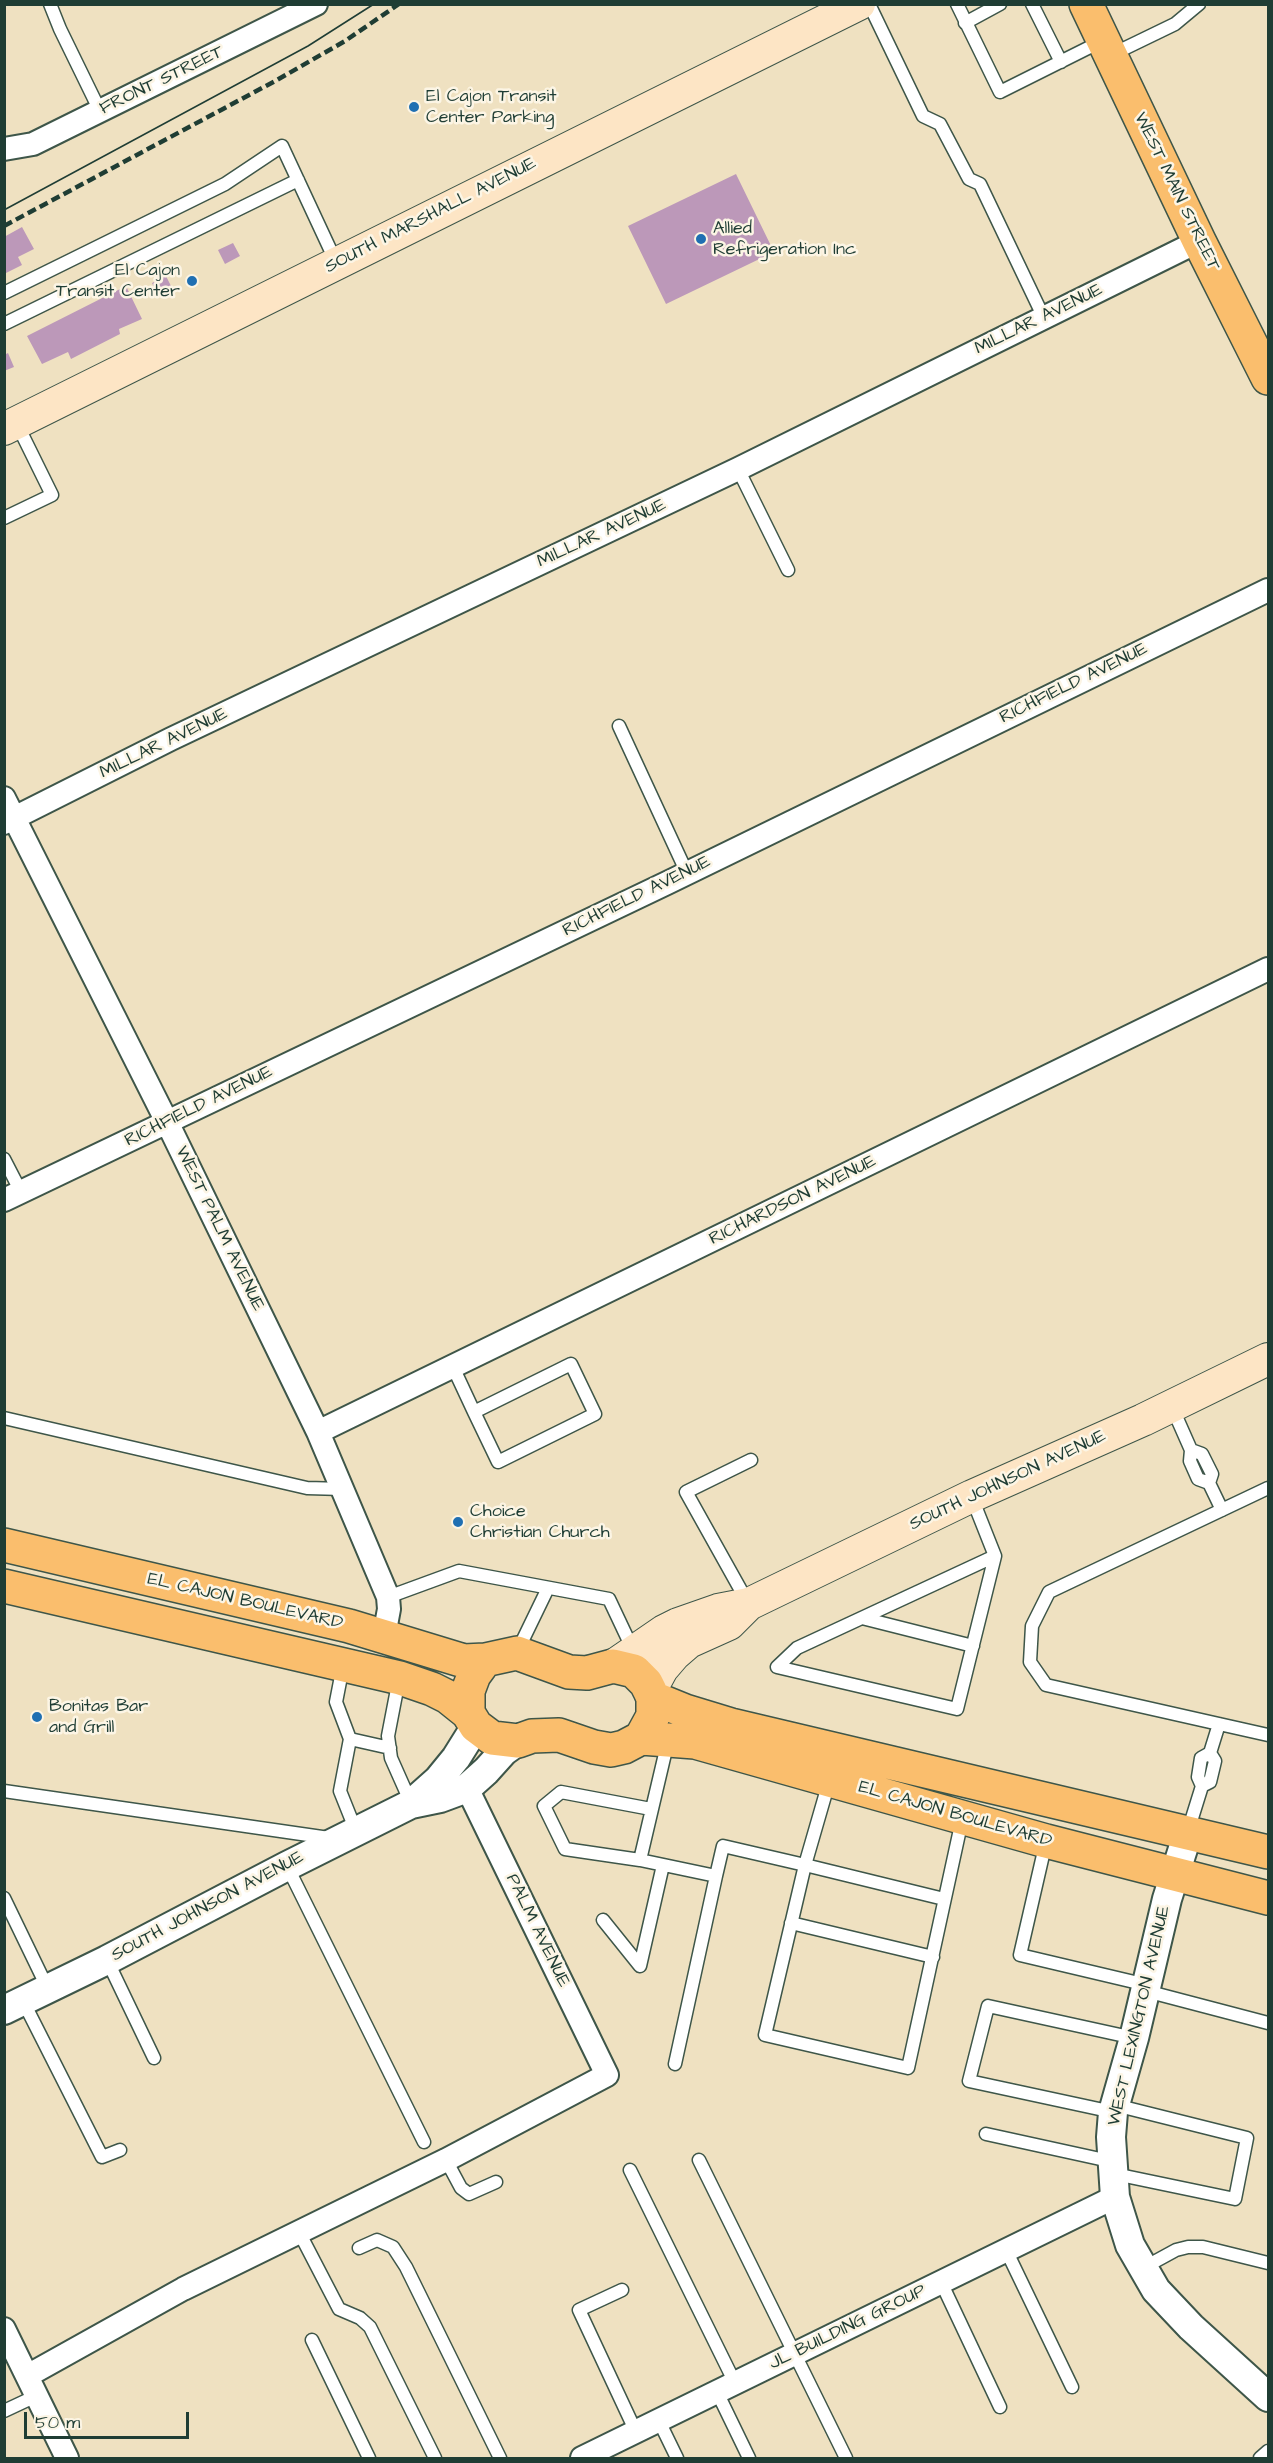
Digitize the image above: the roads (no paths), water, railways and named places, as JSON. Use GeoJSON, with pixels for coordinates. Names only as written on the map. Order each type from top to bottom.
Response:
{"type":"FeatureCollection","features":[{"type":"Feature","properties":{"kind":"main road","name":"WEST MAIN STREET"},"geometry":{"type":"LineString","coordinates":[[1086,4],[1198,242],[1269,378]]}},
{"type":"Feature","properties":{"kind":"main road","name":"SOUTH MARSHALL AVENUE"},"geometry":{"type":"LineString","coordinates":[[10,426],[844,8]]}},
{"type":"Feature","properties":{"kind":"main road","name":"SOUTH JOHNSON AVENUE"},"geometry":{"type":"LineString","coordinates":[[624,1660],[664,1631],[685,1621],[718,1610],[748,1604],[972,1496],[1172,1406],[1269,1359]]}},
{"type":"Feature","properties":{"kind":"main road","name":"EL CAJON BOULEVARD"},"geometry":{"type":"LineString","coordinates":[[4,1545],[349,1626],[464,1661],[484,1660],[517,1653]]}},
{"type":"Feature","properties":{"kind":"main road"},"geometry":{"type":"LineString","coordinates":[[4,1586],[400,1678],[448,1697],[492,1738],[518,1741],[532,1736],[559,1735],[610,1750],[655,1739],[651,1695],[646,1683],[624,1660],[587,1673],[569,1672],[517,1653]]}},
{"type":"Feature","properties":{"kind":"main road","name":"SOUTH JOHNSON AVENUE"},"geometry":{"type":"LineString","coordinates":[[651,1695],[662,1669],[674,1655],[689,1642],[729,1624],[748,1604]]}},
{"type":"Feature","properties":{"kind":"main road"},"geometry":{"type":"LineString","coordinates":[[472,1719],[468,1691],[484,1660]]}},
{"type":"Feature","properties":{"kind":"main road","name":"EL CAJON BOULEVARD"},"geometry":{"type":"LineString","coordinates":[[651,1695],[685,1711],[731,1725],[1269,1852]]}},
{"type":"Feature","properties":{"kind":"main road","name":"EL CAJON BOULEVARD"},"geometry":{"type":"LineString","coordinates":[[655,1739],[695,1742],[1046,1841],[1269,1898]]}},
{"type":"Feature","properties":{"kind":"street","name":"FRONT STREET"},"geometry":{"type":"LineString","coordinates":[[4,149],[33,144],[316,4]]}},
{"type":"Feature","properties":{"kind":"street","name":"MILLAR AVENUE"},"geometry":{"type":"LineString","coordinates":[[9,821],[171,739],[738,469],[1198,242]]}},
{"type":"Feature","properties":{"kind":"street","name":"RICHFIELD AVENUE"},"geometry":{"type":"LineString","coordinates":[[13,1196],[687,873],[1269,590]]}},
{"type":"Feature","properties":{"kind":"street","name":"WEST PALM AVENUE"},"geometry":{"type":"LineString","coordinates":[[4,798],[9,821],[167,1122],[318,1432],[388,1597],[389,1610],[384,1636]]}},
{"type":"Feature","properties":{"kind":"street","name":"RICHARDSON AVENUE"},"geometry":{"type":"LineString","coordinates":[[318,1432],[1269,969]]}},
{"type":"Feature","properties":{"kind":"street","name":"SOUTH JOHNSON AVENUE"},"geometry":{"type":"LineString","coordinates":[[411,1804],[444,1773],[472,1719]]}},
{"type":"Feature","properties":{"kind":"street","name":"SOUTH JOHNSON AVENUE"},"geometry":{"type":"LineString","coordinates":[[18,2000],[107,1960],[411,1804],[440,1798],[467,1788],[504,1751],[518,1741]]}},
{"type":"Feature","properties":{"kind":"street","name":"PALM AVENUE"},"geometry":{"type":"LineString","coordinates":[[446,2160],[607,2075],[467,1788]]}},
{"type":"Feature","properties":{"kind":"street","name":"WEST LEXINGTON AVENUE"},"geometry":{"type":"LineString","coordinates":[[1188,1833],[1167,1899],[1134,2038],[1114,2108],[1111,2137],[1114,2178],[1124,2230],[1142,2268],[1173,2309],[1269,2397]]}},
{"type":"Feature","properties":{"kind":"street"},"geometry":{"type":"LineString","coordinates":[[32,2386],[183,2289],[446,2160]]}},
{"type":"Feature","properties":{"kind":"street","name":"JL BUILDING GROUP"},"geometry":{"type":"LineString","coordinates":[[593,2456],[636,2432],[1006,2250],[1114,2178]]}},
{"type":"Feature","properties":{"kind":"street"},"geometry":{"type":"LineString","coordinates":[[4,2329],[67,2458]]}},
{"type":"Feature","properties":{"kind":"lane"},"geometry":{"type":"LineString","coordinates":[[50,4],[100,111]]}},
{"type":"Feature","properties":{"kind":"lane"},"geometry":{"type":"LineString","coordinates":[[869,4],[923,116],[940,123],[969,179],[980,184],[1044,318]]}},
{"type":"Feature","properties":{"kind":"lane"},"geometry":{"type":"LineString","coordinates":[[957,4],[1000,92],[1061,62],[1175,24],[1199,4]]}},
{"type":"Feature","properties":{"kind":"lane"},"geometry":{"type":"LineString","coordinates":[[965,22],[1000,4]]}},
{"type":"Feature","properties":{"kind":"lane"},"geometry":{"type":"LineString","coordinates":[[1032,4],[1061,62]]}},
{"type":"Feature","properties":{"kind":"lane"},"geometry":{"type":"LineString","coordinates":[[4,293],[225,184],[282,146],[337,264]]}},
{"type":"Feature","properties":{"kind":"lane"},"geometry":{"type":"LineString","coordinates":[[4,324],[298,180]]}},
{"type":"Feature","properties":{"kind":"lane"},"geometry":{"type":"LineString","coordinates":[[4,518],[52,495],[10,426]]}},
{"type":"Feature","properties":{"kind":"lane"},"geometry":{"type":"LineString","coordinates":[[738,469],[788,570]]}},
{"type":"Feature","properties":{"kind":"lane"},"geometry":{"type":"LineString","coordinates":[[619,726],[687,873]]}},
{"type":"Feature","properties":{"kind":"lane"},"geometry":{"type":"LineString","coordinates":[[4,1159],[13,1196]]}},
{"type":"Feature","properties":{"kind":"lane"},"geometry":{"type":"LineString","coordinates":[[453,1367],[474,1412],[498,1462],[595,1414],[571,1364],[474,1412]]}},
{"type":"Feature","properties":{"kind":"lane"},"geometry":{"type":"LineString","coordinates":[[1172,1406],[1191,1450],[1202,1454],[1212,1474],[1209,1483],[1222,1510]]}},
{"type":"Feature","properties":{"kind":"lane"},"geometry":{"type":"LineString","coordinates":[[4,1418],[307,1488],[343,1489]]}},
{"type":"Feature","properties":{"kind":"lane"},"geometry":{"type":"LineString","coordinates":[[748,1604],[686,1492],[751,1460]]}},
{"type":"Feature","properties":{"kind":"lane"},"geometry":{"type":"LineString","coordinates":[[1269,1488],[1049,1592],[1032,1626],[1030,1662],[1046,1685],[1269,1735]]}},
{"type":"Feature","properties":{"kind":"lane"},"geometry":{"type":"LineString","coordinates":[[972,1496],[995,1556],[957,1708],[777,1667],[797,1648],[995,1556]]}},
{"type":"Feature","properties":{"kind":"lane"},"geometry":{"type":"LineString","coordinates":[[388,1597],[459,1571],[609,1599],[624,1660]]}},
{"type":"Feature","properties":{"kind":"lane"},"geometry":{"type":"LineString","coordinates":[[517,1653],[549,1588]]}},
{"type":"Feature","properties":{"kind":"lane"},"geometry":{"type":"LineString","coordinates":[[862,1618],[973,1646]]}},
{"type":"Feature","properties":{"kind":"lane"},"geometry":{"type":"LineString","coordinates":[[4,1791],[347,1836],[340,1791],[350,1739],[336,1702],[343,1665]]}},
{"type":"Feature","properties":{"kind":"lane"},"geometry":{"type":"LineString","coordinates":[[400,1678],[388,1736],[391,1758],[411,1804]]}},
{"type":"Feature","properties":{"kind":"lane"},"geometry":{"type":"LineString","coordinates":[[1188,1833],[1202,1786],[1210,1782],[1215,1761],[1210,1753],[1219,1724]]}},
{"type":"Feature","properties":{"kind":"lane"},"geometry":{"type":"LineString","coordinates":[[350,1739],[390,1748]]}},
{"type":"Feature","properties":{"kind":"lane"},"geometry":{"type":"LineString","coordinates":[[640,1860],[651,1809],[655,1739]]}},
{"type":"Feature","properties":{"kind":"lane"},"geometry":{"type":"LineString","coordinates":[[829,1780],[791,1923],[765,2035],[908,2068],[962,1817]]}},
{"type":"Feature","properties":{"kind":"lane"},"geometry":{"type":"LineString","coordinates":[[651,1809],[561,1792],[544,1806],[565,1849],[640,1860],[716,1875]]}},
{"type":"Feature","properties":{"kind":"lane"},"geometry":{"type":"LineString","coordinates":[[1046,1841],[1020,1955],[1269,2023]]}},
{"type":"Feature","properties":{"kind":"lane"},"geometry":{"type":"LineString","coordinates":[[675,2064],[723,1846],[944,1899]]}},
{"type":"Feature","properties":{"kind":"lane"},"geometry":{"type":"LineString","coordinates":[[603,1920],[640,1966],[663,1865]]}},
{"type":"Feature","properties":{"kind":"lane"},"geometry":{"type":"LineString","coordinates":[[287,1866],[424,2142]]}},
{"type":"Feature","properties":{"kind":"lane"},"geometry":{"type":"LineString","coordinates":[[4,1898],[18,2000],[102,2157],[120,2150]]}},
{"type":"Feature","properties":{"kind":"lane"},"geometry":{"type":"LineString","coordinates":[[791,1923],[933,1957]]}},
{"type":"Feature","properties":{"kind":"lane"},"geometry":{"type":"LineString","coordinates":[[107,1960],[154,2058]]}},
{"type":"Feature","properties":{"kind":"lane"},"geometry":{"type":"LineString","coordinates":[[986,2134],[1114,2178],[1235,2199],[1247,2138],[1114,2108],[969,2081],[988,2006],[1134,2038]]}},
{"type":"Feature","properties":{"kind":"lane"},"geometry":{"type":"LineString","coordinates":[[446,2160],[461,2188],[469,2194],[496,2182]]}},
{"type":"Feature","properties":{"kind":"lane"},"geometry":{"type":"LineString","coordinates":[[699,2160],[846,2458]]}},
{"type":"Feature","properties":{"kind":"lane"},"geometry":{"type":"LineString","coordinates":[[630,2170],[726,2388],[749,2458]]}},
{"type":"Feature","properties":{"kind":"lane"},"geometry":{"type":"LineString","coordinates":[[299,2232],[339,2309],[360,2318],[370,2327],[435,2458]]}},
{"type":"Feature","properties":{"kind":"lane"},"geometry":{"type":"LineString","coordinates":[[359,2248],[377,2240],[393,2247],[406,2266],[500,2458]]}},
{"type":"Feature","properties":{"kind":"lane"},"geometry":{"type":"LineString","coordinates":[[1142,2268],[1176,2250],[1188,2247],[1203,2247],[1269,2263]]}},
{"type":"Feature","properties":{"kind":"lane"},"geometry":{"type":"LineString","coordinates":[[1006,2250],[1072,2387]]}},
{"type":"Feature","properties":{"kind":"lane"},"geometry":{"type":"LineString","coordinates":[[941,2282],[1000,2407]]}},
{"type":"Feature","properties":{"kind":"lane"},"geometry":{"type":"LineString","coordinates":[[622,2290],[579,2310],[636,2432]]}},
{"type":"Feature","properties":{"kind":"lane"},"geometry":{"type":"LineString","coordinates":[[312,2340],[369,2458]]}},
{"type":"Feature","properties":{"kind":"lane"},"geometry":{"type":"LineString","coordinates":[[4,2411],[32,2386]]}},
{"type":"Feature","properties":{"kind":"lane"},"geometry":{"type":"LineString","coordinates":[[659,2421],[677,2458]]}},
{"type":"Feature","properties":{"kind":"lane"},"geometry":{"type":"LineString","coordinates":[[1260,2458],[1269,2451]]}},
{"type":"Feature","properties":{"kind":"tram line"},"geometry":{"type":"LineString","coordinates":[[4,210],[308,46],[374,4]]}},
{"type":"Feature","properties":{"kind":"railway"},"geometry":{"type":"LineString","coordinates":[[4,226],[277,80],[345,41],[399,4]]}},
{"type":"Feature","properties":{"kind":"place","name":"El Cajon Transit Center Parking"},"geometry":{"type":"Point","coordinates":[414,107]}},
{"type":"Feature","properties":{"kind":"place","name":"Allied Refrigeration Inc"},"geometry":{"type":"Point","coordinates":[701,239]}},
{"type":"Feature","properties":{"kind":"place","name":"El Cajon Transit Center"},"geometry":{"type":"Point","coordinates":[192,281]}},
{"type":"Feature","properties":{"kind":"place","name":"Choice Christian Church"},"geometry":{"type":"Point","coordinates":[458,1522]}},
{"type":"Feature","properties":{"kind":"place","name":"Bonitas Bar and Grill"},"geometry":{"type":"Point","coordinates":[37,1717]}}]}
